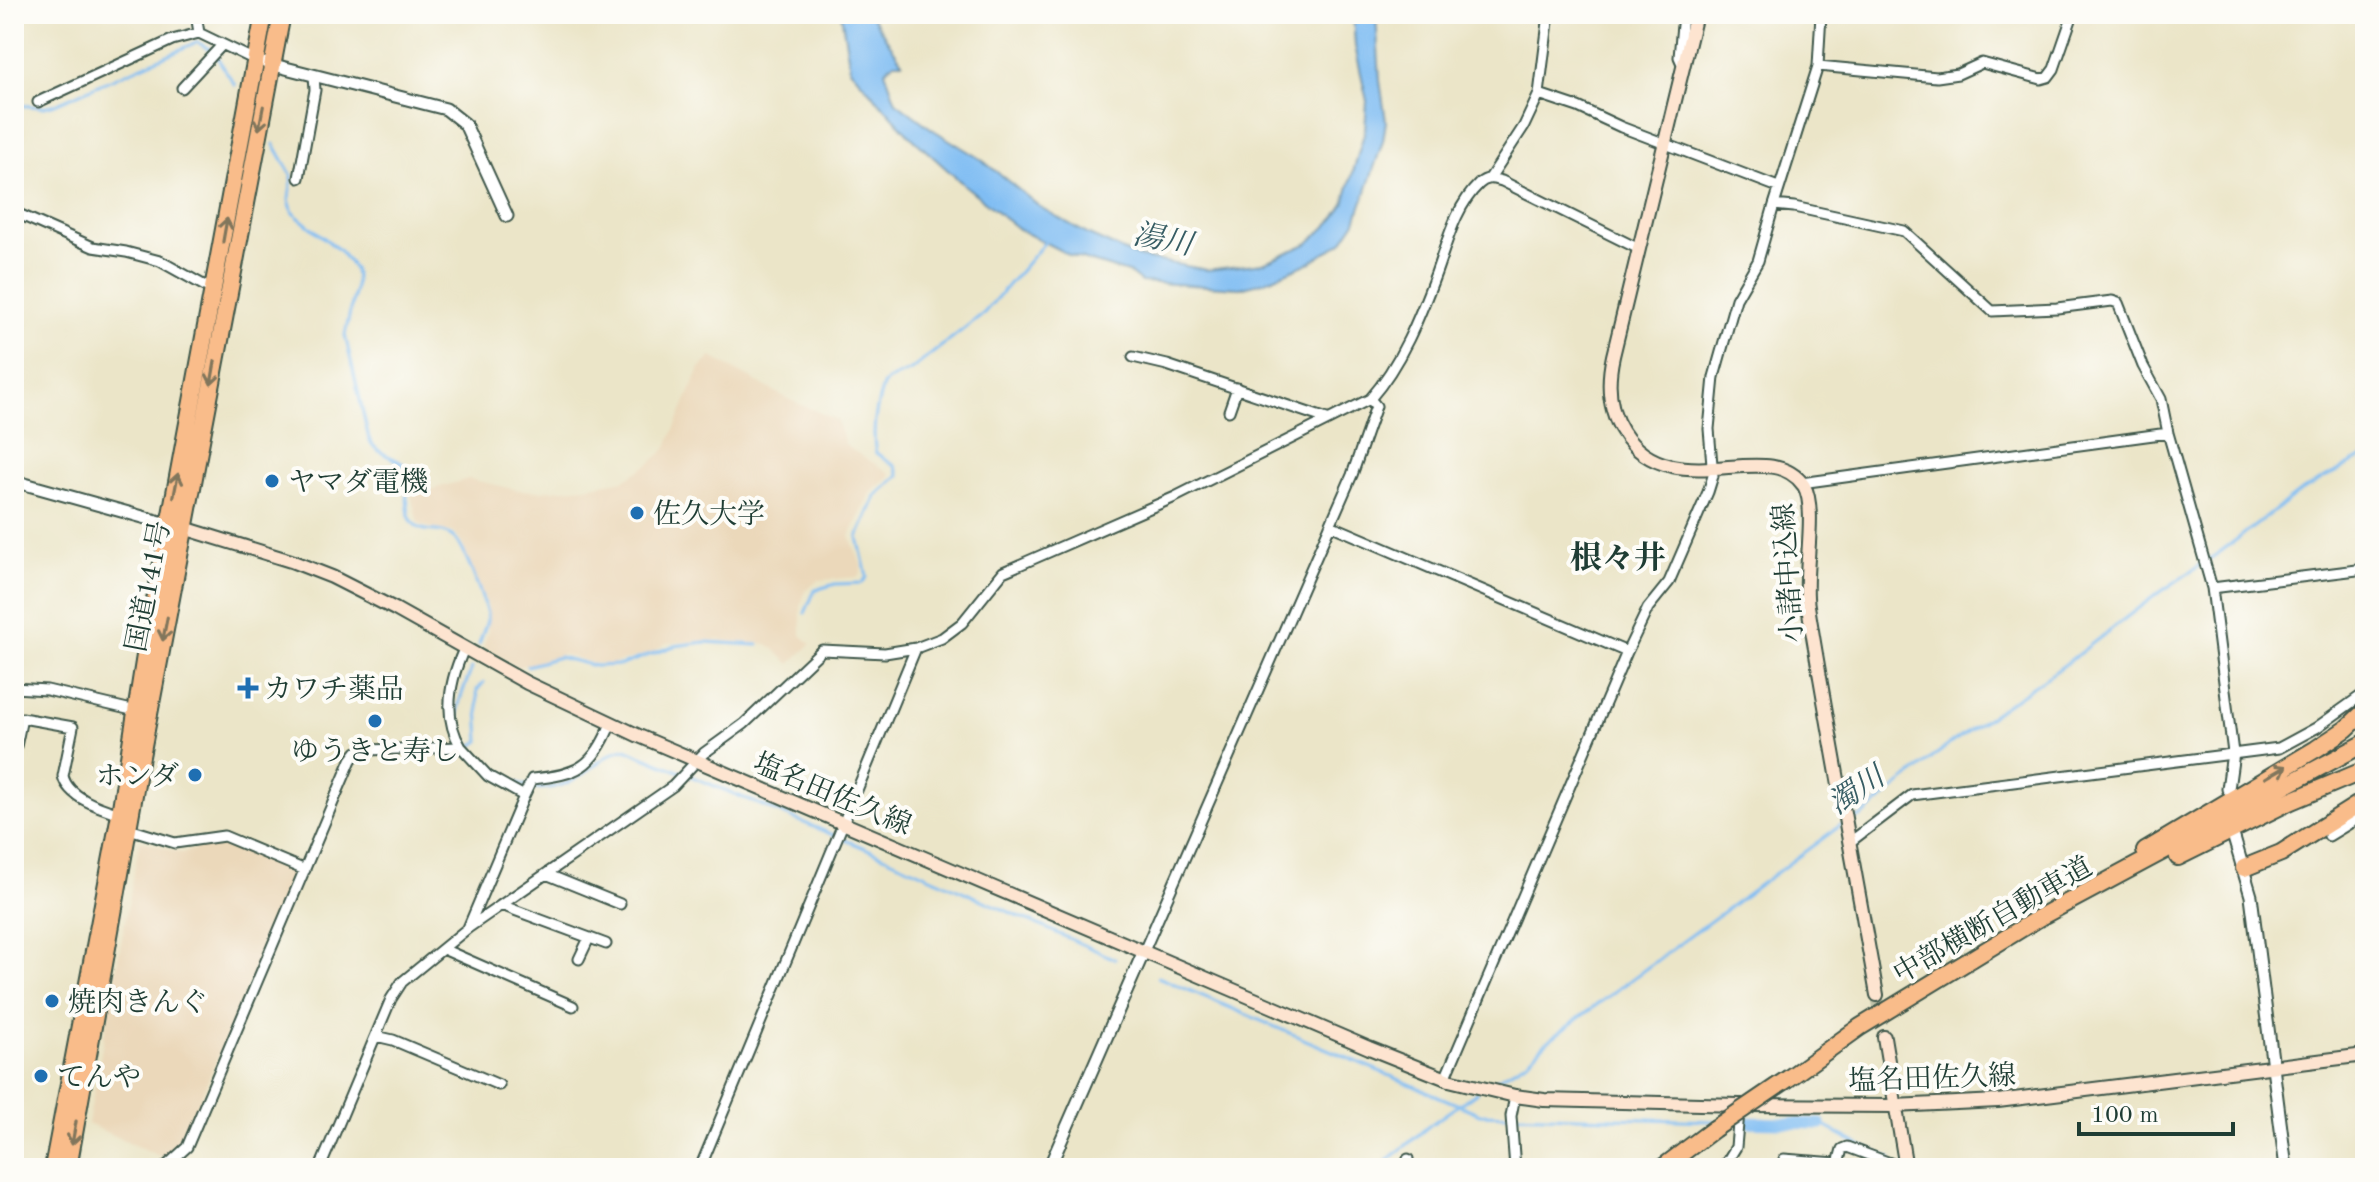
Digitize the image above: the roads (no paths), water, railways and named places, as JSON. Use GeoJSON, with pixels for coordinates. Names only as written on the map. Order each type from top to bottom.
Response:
{"type":"FeatureCollection","features":[{"type":"Feature","properties":{"kind":"highway","name":"国道141号"},"geometry":{"type":"LineString","coordinates":[[53,1168],[120,814],[136,711],[177,526],[263,62],[264,14]]}},
{"type":"Feature","properties":{"kind":"highway","name":"国道141号"},"geometry":{"type":"LineString","coordinates":[[68,1168],[129,829],[214,291],[263,62],[282,14]]}},
{"type":"Feature","properties":{"kind":"highway"},"geometry":{"type":"LineString","coordinates":[[2042,916],[2165,838],[2316,749],[2346,729],[2365,711]]}},
{"type":"Feature","properties":{"kind":"highway","name":"中部横断自動車道"},"geometry":{"type":"LineString","coordinates":[[1662,1168],[1873,1019],[2042,916],[2365,743]]}},
{"type":"Feature","properties":{"kind":"highway"},"geometry":{"type":"LineString","coordinates":[[2068,904],[2153,869],[2291,801],[2365,770]]}},
{"type":"Feature","properties":{"kind":"highway"},"geometry":{"type":"LineString","coordinates":[[2244,868],[2281,853],[2365,800]]}},
{"type":"Feature","properties":{"kind":"main road","name":"小諸中込線"},"geometry":{"type":"LineString","coordinates":[[1696,14],[1611,365],[1612,408],[1622,431],[1642,453],[1677,468],[1765,465],[1786,470],[1805,488],[1809,506],[1807,603],[1877,995]]}},
{"type":"Feature","properties":{"kind":"main road","name":"塩名田佐久線"},"geometry":{"type":"LineString","coordinates":[[177,526],[319,571],[527,683],[611,723],[689,769],[840,834],[1144,951],[1445,1079],[1471,1087],[1544,1100],[1894,1106],[1998,1101],[2365,1055]]}},
{"type":"Feature","properties":{"kind":"main road"},"geometry":{"type":"LineString","coordinates":[[1884,1037],[1905,1168]]}},
{"type":"Feature","properties":{"kind":"main road"},"geometry":{"type":"LineString","coordinates":[[14,1164],[20,1168]]}},
{"type":"Feature","properties":{"kind":"street"},"geometry":{"type":"LineString","coordinates":[[196,14],[199,33],[217,50],[434,104],[456,116],[465,124],[507,216]]}},
{"type":"Feature","properties":{"kind":"street"},"geometry":{"type":"LineString","coordinates":[[320,1168],[397,989],[468,928],[634,814],[744,724],[822,650],[885,653],[916,648],[954,631],[1003,572],[1175,497],[1370,399],[1386,377],[1425,303],[1459,210],[1477,186],[1490,178],[1524,126],[1539,94],[1549,14]]}},
{"type":"Feature","properties":{"kind":"street"},"geometry":{"type":"LineString","coordinates":[[1683,14],[1679,57],[1684,70]]}},
{"type":"Feature","properties":{"kind":"street"},"geometry":{"type":"LineString","coordinates":[[1445,1079],[1627,652],[1648,608],[1669,582],[1708,492],[1713,469],[1709,429],[1714,377],[1736,299],[1758,261],[1778,187],[1818,66],[1821,14]]}},
{"type":"Feature","properties":{"kind":"street"},"geometry":{"type":"LineString","coordinates":[[1818,66],[1937,77],[1958,74],[1982,63],[2041,79],[2048,77],[2054,69],[2073,14]]}},
{"type":"Feature","properties":{"kind":"street"},"geometry":{"type":"LineString","coordinates":[[38,102],[172,40],[199,33]]}},
{"type":"Feature","properties":{"kind":"street"},"geometry":{"type":"LineString","coordinates":[[182,88],[217,50]]}},
{"type":"Feature","properties":{"kind":"street"},"geometry":{"type":"LineString","coordinates":[[299,178],[315,90],[314,75]]}},
{"type":"Feature","properties":{"kind":"street"},"geometry":{"type":"LineString","coordinates":[[1539,94],[1778,187]]}},
{"type":"Feature","properties":{"kind":"street"},"geometry":{"type":"LineString","coordinates":[[1490,178],[1502,181],[1639,249]]}},
{"type":"Feature","properties":{"kind":"street"},"geometry":{"type":"LineString","coordinates":[[1774,205],[1904,231],[1992,311],[2118,303],[2143,366],[2161,399],[2212,588],[2233,753],[2233,787]]}},
{"type":"Feature","properties":{"kind":"street"},"geometry":{"type":"LineString","coordinates":[[14,212],[93,247],[160,261],[214,291]]}},
{"type":"Feature","properties":{"kind":"street"},"geometry":{"type":"LineString","coordinates":[[1133,357],[1167,365],[1327,419]]}},
{"type":"Feature","properties":{"kind":"street"},"geometry":{"type":"LineString","coordinates":[[1229,411],[1237,388]]}},
{"type":"Feature","properties":{"kind":"street"},"geometry":{"type":"LineString","coordinates":[[1049,1168],[1330,525],[1376,406],[1370,399]]}},
{"type":"Feature","properties":{"kind":"street"},"geometry":{"type":"LineString","coordinates":[[1801,483],[2168,433]]}},
{"type":"Feature","properties":{"kind":"street"},"geometry":{"type":"LineString","coordinates":[[14,481],[177,526]]}},
{"type":"Feature","properties":{"kind":"street"},"geometry":{"type":"LineString","coordinates":[[1330,525],[1627,652]]}},
{"type":"Feature","properties":{"kind":"street"},"geometry":{"type":"LineString","coordinates":[[2212,588],[2365,569]]}},
{"type":"Feature","properties":{"kind":"street"},"geometry":{"type":"LineString","coordinates":[[700,1168],[916,648]]}},
{"type":"Feature","properties":{"kind":"street"},"geometry":{"type":"LineString","coordinates":[[464,649],[452,682],[450,713],[454,734],[461,747],[488,776],[527,790]]}},
{"type":"Feature","properties":{"kind":"street"},"geometry":{"type":"LineString","coordinates":[[14,688],[47,690],[136,711]]}},
{"type":"Feature","properties":{"kind":"street"},"geometry":{"type":"LineString","coordinates":[[1849,837],[1912,795],[2279,748],[2316,728],[2365,693]]}},
{"type":"Feature","properties":{"kind":"street"},"geometry":{"type":"LineString","coordinates":[[14,756],[22,718],[73,727],[64,783],[85,800],[120,814]]}},
{"type":"Feature","properties":{"kind":"street"},"geometry":{"type":"LineString","coordinates":[[468,928],[527,790],[536,778],[557,778],[581,767],[599,749],[611,723]]}},
{"type":"Feature","properties":{"kind":"street"},"geometry":{"type":"LineString","coordinates":[[164,1168],[187,1147],[354,755],[367,750],[461,747]]}},
{"type":"Feature","properties":{"kind":"street"},"geometry":{"type":"LineString","coordinates":[[2329,836],[2365,814]]}},
{"type":"Feature","properties":{"kind":"street"},"geometry":{"type":"LineString","coordinates":[[129,829],[175,843],[224,836],[305,870]]}},
{"type":"Feature","properties":{"kind":"street"},"geometry":{"type":"LineString","coordinates":[[2239,835],[2251,896],[2286,1168]]}},
{"type":"Feature","properties":{"kind":"street"},"geometry":{"type":"LineString","coordinates":[[546,874],[620,904]]}},
{"type":"Feature","properties":{"kind":"street"},"geometry":{"type":"LineString","coordinates":[[604,910],[609,899]]}},
{"type":"Feature","properties":{"kind":"street"},"geometry":{"type":"LineString","coordinates":[[501,905],[606,944]]}},
{"type":"Feature","properties":{"kind":"street"},"geometry":{"type":"LineString","coordinates":[[579,959],[589,938]]}},
{"type":"Feature","properties":{"kind":"street"},"geometry":{"type":"LineString","coordinates":[[443,949],[520,989],[573,1006]]}},
{"type":"Feature","properties":{"kind":"street"},"geometry":{"type":"LineString","coordinates":[[376,1036],[393,1040],[499,1085]]}},
{"type":"Feature","properties":{"kind":"street"},"geometry":{"type":"LineString","coordinates":[[1515,1096],[1511,1113],[1515,1168]]}},
{"type":"Feature","properties":{"kind":"street"},"geometry":{"type":"LineString","coordinates":[[1723,1168],[1736,1147],[1739,1105]]}},
{"type":"Feature","properties":{"kind":"street"},"geometry":{"type":"LineString","coordinates":[[1784,1159],[1837,1165],[1842,1149],[1847,1147],[1905,1168]]}},
{"type":"Feature","properties":{"kind":"water","name":"湯川"},"geometry":{"type":"Polygon","coordinates":[[[841,14],[870,14],[902,62],[894,62],[885,71],[896,102],[982,160],[1040,207],[1089,235],[1138,257],[1207,270],[1263,263],[1309,243],[1335,218],[1344,204],[1365,130],[1367,101],[1355,46],[1353,14],[1376,14],[1386,121],[1383,141],[1356,221],[1342,242],[1311,262],[1240,288],[1141,282],[1131,274],[1069,255],[1018,229],[962,183],[910,136],[850,69],[841,14]]]}},
{"type":"Feature","properties":{"kind":"waterway"},"geometry":{"type":"LineString","coordinates":[[14,105],[44,107],[55,104],[197,42],[213,51],[235,85]]}},
{"type":"Feature","properties":{"kind":"waterway"},"geometry":{"type":"LineString","coordinates":[[274,144],[292,176],[289,200],[293,213],[339,250],[353,267],[355,289],[345,335],[369,439],[379,451],[403,464],[409,516],[414,523],[424,530],[447,533],[463,550],[487,613],[479,644]]}},
{"type":"Feature","properties":{"kind":"waterway"},"geometry":{"type":"LineString","coordinates":[[805,613],[815,590],[835,584],[862,583],[867,577],[858,537],[876,496],[899,475],[895,466],[876,453],[875,419],[883,386],[911,370],[984,313],[1045,242]]}},
{"type":"Feature","properties":{"kind":"waterway","name":"濁川"},"geometry":{"type":"LineString","coordinates":[[1848,822],[1862,816],[1948,745],[2059,669],[2301,491],[2365,456]]}},
{"type":"Feature","properties":{"kind":"waterway"},"geometry":{"type":"LineString","coordinates":[[527,666],[559,657],[595,666],[621,665],[674,646],[705,642],[758,645]]}},
{"type":"Feature","properties":{"kind":"waterway"},"geometry":{"type":"LineString","coordinates":[[472,668],[459,704],[461,729],[476,753],[511,780],[536,788],[556,787],[575,780],[610,754],[625,749],[872,851],[1115,959]]}},
{"type":"Feature","properties":{"kind":"waterway"},"geometry":{"type":"LineString","coordinates":[[472,746],[480,741],[477,690],[484,682]]}},
{"type":"Feature","properties":{"kind":"waterway","name":"濁川"},"geometry":{"type":"LineString","coordinates":[[1487,1085],[1529,1060],[1549,1040],[1841,825]]}},
{"type":"Feature","properties":{"kind":"waterway"},"geometry":{"type":"LineString","coordinates":[[1158,977],[1480,1114],[1715,1121]]}},
{"type":"Feature","properties":{"kind":"waterway","name":"濁川"},"geometry":{"type":"LineString","coordinates":[[1379,1168],[1430,1125],[1477,1092]]}},
{"type":"Feature","properties":{"kind":"waterway"},"geometry":{"type":"LineString","coordinates":[[1742,1122],[1821,1124]]}},
{"type":"Feature","properties":{"kind":"waterway"},"geometry":{"type":"LineString","coordinates":[[1821,1124],[1891,1158]]}},
{"type":"Feature","properties":{"kind":"tunnel"},"geometry":{"type":"LineString","coordinates":[[1877,995],[1884,1037]]}},
{"type":"Feature","properties":{"kind":"place","name":"ヤマダ電機"},"geometry":{"type":"Point","coordinates":[272,481]}},
{"type":"Feature","properties":{"kind":"place","name":"佐久大学"},"geometry":{"type":"Point","coordinates":[637,513]}},
{"type":"Feature","properties":{"kind":"place","name":"カワチ薬品"},"geometry":{"type":"Point","coordinates":[248,688]}},
{"type":"Feature","properties":{"kind":"place","name":"ゆうきと寿し"},"geometry":{"type":"Point","coordinates":[375,721]}},
{"type":"Feature","properties":{"kind":"place","name":"ホンダ"},"geometry":{"type":"Point","coordinates":[195,775]}},
{"type":"Feature","properties":{"kind":"place","name":"焼肉きんぐ"},"geometry":{"type":"Point","coordinates":[52,1001]}},
{"type":"Feature","properties":{"kind":"place","name":"てんや"},"geometry":{"type":"Point","coordinates":[41,1076]}},
{"type":"Feature","properties":{"kind":"district","name":"根々井"},"geometry":{"type":"Point","coordinates":[1618,557]}}]}
